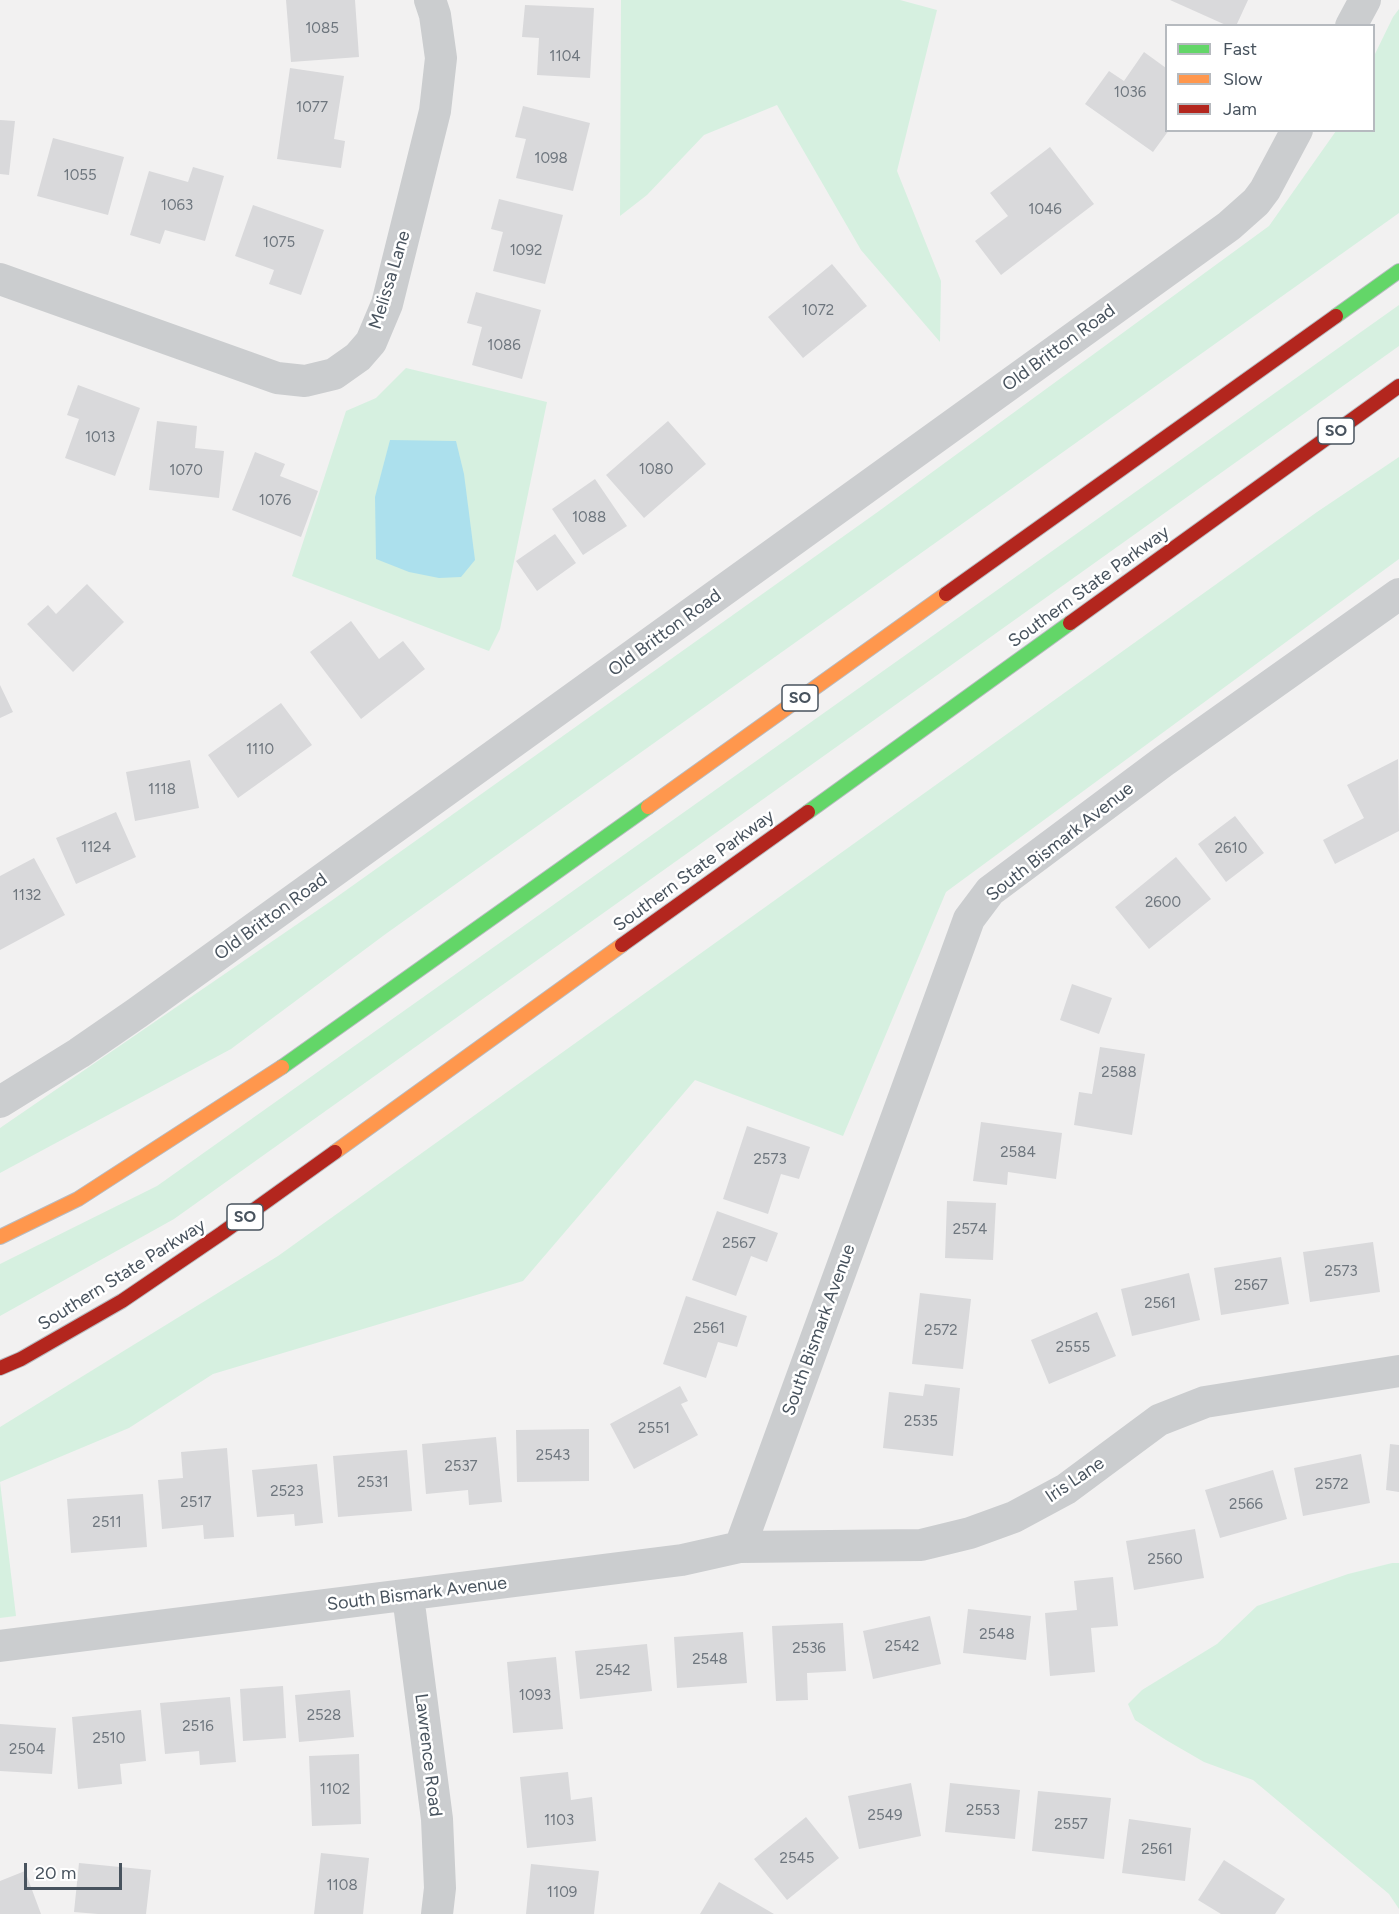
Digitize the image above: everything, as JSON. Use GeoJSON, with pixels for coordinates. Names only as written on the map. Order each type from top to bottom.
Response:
{"type":"FeatureCollection","features":[{"type":"Feature","properties":{"kind":"highway","name":"SO"},"geometry":{"type":"LineString","coordinates":[[0,1237],[78,1198],[269,1077],[1399,271]]}},
{"type":"Feature","properties":{"kind":"highway","name":"Southern State Parkway"},"geometry":{"type":"LineString","coordinates":[[0,1368],[21,1359],[122,1301],[222,1233],[1399,386]]}},
{"type":"Feature","properties":{"kind":"highway"},"geometry":{"type":"LineString","coordinates":[[1274,476],[1347,440]]}},
{"type":"Feature","properties":{"kind":"street","name":"Melissa Lane"},"geometry":{"type":"LineString","coordinates":[[0,279],[277,378],[305,381],[334,374],[358,357],[371,342],[387,304],[435,111],[441,58],[435,15],[430,0]]}},
{"type":"Feature","properties":{"kind":"street"},"geometry":{"type":"LineString","coordinates":[[1352,24],[1365,0]]}},
{"type":"Feature","properties":{"kind":"street","name":"Old Britton Road"},"geometry":{"type":"LineString","coordinates":[[0,1102],[70,1059],[137,1013],[1229,226],[1261,196],[1296,132]]}},
{"type":"Feature","properties":{"kind":"street","name":"South Bismark Avenue"},"geometry":{"type":"LineString","coordinates":[[0,1646],[682,1560],[740,1547],[969,919],[990,891],[1164,761],[1399,594]]}},
{"type":"Feature","properties":{"kind":"street","name":"Iris Lane"},"geometry":{"type":"LineString","coordinates":[[740,1547],[921,1545],[970,1533],[1014,1517],[1066,1489],[1159,1420],[1205,1402],[1399,1371]]}},
{"type":"Feature","properties":{"kind":"street","name":"Lawrence Road"},"geometry":{"type":"LineString","coordinates":[[408,1596],[437,1819],[440,1888],[437,1914]]}},
{"type":"Feature","properties":{"kind":"green space"},"geometry":{"type":"Polygon","coordinates":[[[621,0],[900,0],[937,10],[897,171],[941,281],[940,342],[861,250],[777,105],[704,135],[647,195],[620,216],[621,0]]]}},
{"type":"Feature","properties":{"kind":"green space"},"geometry":{"type":"Polygon","coordinates":[[[1399,9],[1399,213],[387,933],[231,1049],[0,1173],[0,1128],[331,901],[879,511],[1269,226],[1335,132],[1375,132],[1375,54],[1399,9]]]}},
{"type":"Feature","properties":{"kind":"green space"},"geometry":{"type":"Polygon","coordinates":[[[1399,305],[1399,346],[174,1219],[0,1316],[0,1264],[157,1186],[1399,305]]]}},
{"type":"Feature","properties":{"kind":"green space"},"geometry":{"type":"Polygon","coordinates":[[[406,368],[547,402],[500,629],[489,651],[292,576],[346,411],[376,398],[406,368]]]}},
{"type":"Feature","properties":{"kind":"green space"},"geometry":{"type":"Polygon","coordinates":[[[1399,457],[1399,559],[946,892],[843,1136],[695,1080],[523,1281],[213,1374],[129,1428],[0,1482],[0,1427],[278,1256],[1317,512],[1399,457]]]}},
{"type":"Feature","properties":{"kind":"green space"},"geometry":{"type":"Polygon","coordinates":[[[0,1482],[16,1616],[0,1618],[0,1482]]]}},
{"type":"Feature","properties":{"kind":"green space"},"geometry":{"type":"Polygon","coordinates":[[[1399,1563],[1399,1909],[1389,1894],[1253,1780],[1204,1762],[1166,1740],[1135,1720],[1128,1704],[1142,1690],[1217,1644],[1257,1606],[1348,1574],[1399,1563]]]}},
{"type":"Feature","properties":{"kind":"water"},"geometry":{"type":"Polygon","coordinates":[[[390,440],[456,441],[464,474],[475,560],[461,577],[439,578],[409,572],[376,559],[375,497],[390,440]]]}},
{"type":"Feature","properties":{"kind":"building"},"geometry":{"type":"Polygon","coordinates":[[[286,0],[355,0],[359,57],[291,62],[286,0]]]}},
{"type":"Feature","properties":{"kind":"building"},"geometry":{"type":"Polygon","coordinates":[[[1170,0],[1248,0],[1237,24],[1224,24],[1170,0]]]}},
{"type":"Feature","properties":{"kind":"building"},"geometry":{"type":"Polygon","coordinates":[[[525,5],[594,8],[590,78],[537,75],[539,38],[522,37],[525,5]]]}},
{"type":"Feature","properties":{"kind":"building"},"geometry":{"type":"Polygon","coordinates":[[[1144,52],[1165,67],[1165,132],[1168,132],[1153,152],[1085,104],[1109,71],[1124,81],[1144,52]]]}},
{"type":"Feature","properties":{"kind":"building"},"geometry":{"type":"Polygon","coordinates":[[[290,68],[344,76],[334,139],[345,141],[341,168],[277,159],[290,68]]]}},
{"type":"Feature","properties":{"kind":"building"},"geometry":{"type":"Polygon","coordinates":[[[523,106],[590,123],[573,191],[516,178],[526,139],[515,137],[523,106]]]}},
{"type":"Feature","properties":{"kind":"building"},"geometry":{"type":"Polygon","coordinates":[[[0,120],[15,121],[9,175],[0,174],[0,120]]]}},
{"type":"Feature","properties":{"kind":"building"},"geometry":{"type":"Polygon","coordinates":[[[53,138],[124,157],[108,215],[37,196],[53,138]]]}},
{"type":"Feature","properties":{"kind":"building"},"geometry":{"type":"Polygon","coordinates":[[[1050,147],[1094,204],[1001,275],[975,241],[1008,216],[990,193],[1050,147]]]}},
{"type":"Feature","properties":{"kind":"building"},"geometry":{"type":"Polygon","coordinates":[[[193,167],[224,176],[205,241],[165,230],[160,244],[130,235],[149,171],[188,182],[193,167]]]}},
{"type":"Feature","properties":{"kind":"building"},"geometry":{"type":"Polygon","coordinates":[[[499,199],[563,215],[545,284],[493,271],[503,232],[491,229],[499,199]]]}},
{"type":"Feature","properties":{"kind":"building"},"geometry":{"type":"Polygon","coordinates":[[[253,205],[324,230],[301,295],[269,284],[274,270],[235,256],[253,205]]]}},
{"type":"Feature","properties":{"kind":"building"},"geometry":{"type":"Polygon","coordinates":[[[832,264],[867,306],[803,358],[768,317],[832,264]]]}},
{"type":"Feature","properties":{"kind":"building"},"geometry":{"type":"Polygon","coordinates":[[[476,292],[541,310],[522,379],[472,365],[482,327],[467,323],[476,292]]]}},
{"type":"Feature","properties":{"kind":"building"},"geometry":{"type":"Polygon","coordinates":[[[78,385],[140,408],[115,476],[65,458],[79,419],[67,415],[78,385]]]}},
{"type":"Feature","properties":{"kind":"building"},"geometry":{"type":"Polygon","coordinates":[[[157,421],[197,426],[195,448],[224,451],[219,498],[149,490],[157,421]]]}},
{"type":"Feature","properties":{"kind":"building"},"geometry":{"type":"Polygon","coordinates":[[[668,421],[706,464],[644,518],[606,475],[668,421]]]}},
{"type":"Feature","properties":{"kind":"building"},"geometry":{"type":"Polygon","coordinates":[[[255,452],[285,464],[280,476],[318,491],[301,537],[232,510],[255,452]]]}},
{"type":"Feature","properties":{"kind":"building"},"geometry":{"type":"Polygon","coordinates":[[[595,479],[627,526],[583,555],[552,509],[595,479]]]}},
{"type":"Feature","properties":{"kind":"building"},"geometry":{"type":"Polygon","coordinates":[[[555,534],[576,563],[537,591],[516,561],[555,534]]]}},
{"type":"Feature","properties":{"kind":"building"},"geometry":{"type":"Polygon","coordinates":[[[87,584],[124,622],[73,672],[27,624],[48,605],[56,614],[87,584]]]}},
{"type":"Feature","properties":{"kind":"building"},"geometry":{"type":"Polygon","coordinates":[[[351,621],[379,659],[403,641],[425,669],[361,719],[310,652],[351,621]]]}},
{"type":"Feature","properties":{"kind":"building"},"geometry":{"type":"Polygon","coordinates":[[[0,685],[13,712],[0,718],[0,685]]]}},
{"type":"Feature","properties":{"kind":"building"},"geometry":{"type":"Polygon","coordinates":[[[281,703],[312,745],[238,798],[208,755],[281,703]]]}},
{"type":"Feature","properties":{"kind":"building"},"geometry":{"type":"Polygon","coordinates":[[[1398,759],[1399,831],[1335,864],[1323,840],[1364,818],[1347,785],[1398,759]]]}},
{"type":"Feature","properties":{"kind":"building"},"geometry":{"type":"Polygon","coordinates":[[[190,760],[199,808],[135,821],[126,772],[190,760]]]}},
{"type":"Feature","properties":{"kind":"building"},"geometry":{"type":"Polygon","coordinates":[[[116,812],[136,857],[76,884],[56,838],[116,812]]]}},
{"type":"Feature","properties":{"kind":"building"},"geometry":{"type":"Polygon","coordinates":[[[1235,816],[1264,853],[1226,882],[1198,844],[1235,816]]]}},
{"type":"Feature","properties":{"kind":"building"},"geometry":{"type":"Polygon","coordinates":[[[1176,857],[1211,899],[1149,949],[1115,907],[1176,857]]]}},
{"type":"Feature","properties":{"kind":"building"},"geometry":{"type":"Polygon","coordinates":[[[34,858],[65,915],[0,950],[0,876],[34,858]]]}},
{"type":"Feature","properties":{"kind":"building"},"geometry":{"type":"Polygon","coordinates":[[[1072,984],[1112,998],[1099,1034],[1060,1020],[1072,984]]]}},
{"type":"Feature","properties":{"kind":"building"},"geometry":{"type":"Polygon","coordinates":[[[1100,1047],[1145,1054],[1132,1135],[1074,1125],[1079,1092],[1092,1094],[1100,1047]]]}},
{"type":"Feature","properties":{"kind":"building"},"geometry":{"type":"Polygon","coordinates":[[[981,1122],[1062,1133],[1056,1179],[1008,1172],[1007,1185],[973,1181],[981,1122]]]}},
{"type":"Feature","properties":{"kind":"building"},"geometry":{"type":"Polygon","coordinates":[[[747,1126],[810,1147],[799,1179],[781,1174],[768,1214],[723,1199],[747,1126]]]}},
{"type":"Feature","properties":{"kind":"building"},"geometry":{"type":"Polygon","coordinates":[[[947,1201],[996,1203],[993,1260],[945,1258],[947,1201]]]}},
{"type":"Feature","properties":{"kind":"building"},"geometry":{"type":"Polygon","coordinates":[[[717,1211],[778,1233],[767,1262],[751,1256],[736,1296],[692,1280],[717,1211]]]}},
{"type":"Feature","properties":{"kind":"building"},"geometry":{"type":"Polygon","coordinates":[[[1373,1242],[1380,1292],[1310,1302],[1303,1252],[1373,1242]]]}},
{"type":"Feature","properties":{"kind":"building"},"geometry":{"type":"Polygon","coordinates":[[[1281,1257],[1289,1304],[1221,1315],[1214,1268],[1281,1257]]]}},
{"type":"Feature","properties":{"kind":"building"},"geometry":{"type":"Polygon","coordinates":[[[1189,1273],[1200,1320],[1132,1336],[1121,1289],[1189,1273]]]}},
{"type":"Feature","properties":{"kind":"building"},"geometry":{"type":"Polygon","coordinates":[[[920,1293],[971,1299],[963,1369],[912,1364],[920,1293]]]}},
{"type":"Feature","properties":{"kind":"building"},"geometry":{"type":"Polygon","coordinates":[[[686,1296],[747,1316],[737,1347],[718,1342],[706,1378],[663,1364],[686,1296]]]}},
{"type":"Feature","properties":{"kind":"building"},"geometry":{"type":"Polygon","coordinates":[[[1097,1312],[1116,1356],[1049,1384],[1031,1340],[1097,1312]]]}},
{"type":"Feature","properties":{"kind":"building"},"geometry":{"type":"Polygon","coordinates":[[[925,1384],[960,1388],[953,1456],[883,1448],[889,1392],[923,1396],[925,1384]]]}},
{"type":"Feature","properties":{"kind":"building"},"geometry":{"type":"Polygon","coordinates":[[[680,1386],[688,1401],[681,1404],[698,1435],[634,1469],[610,1424],[680,1386]]]}},
{"type":"Feature","properties":{"kind":"building"},"geometry":{"type":"Polygon","coordinates":[[[589,1429],[589,1481],[517,1482],[516,1430],[589,1429]]]}},
{"type":"Feature","properties":{"kind":"building"},"geometry":{"type":"Polygon","coordinates":[[[496,1437],[502,1502],[469,1505],[468,1490],[426,1494],[422,1444],[496,1437]]]}},
{"type":"Feature","properties":{"kind":"building"},"geometry":{"type":"Polygon","coordinates":[[[1390,1444],[1399,1445],[1399,1492],[1386,1490],[1390,1444]]]}},
{"type":"Feature","properties":{"kind":"building"},"geometry":{"type":"Polygon","coordinates":[[[227,1448],[234,1537],[204,1539],[203,1525],[162,1529],[158,1480],[183,1478],[181,1452],[227,1448]]]}},
{"type":"Feature","properties":{"kind":"building"},"geometry":{"type":"Polygon","coordinates":[[[407,1450],[412,1511],[338,1517],[333,1456],[407,1450]]]}},
{"type":"Feature","properties":{"kind":"building"},"geometry":{"type":"Polygon","coordinates":[[[1361,1454],[1370,1503],[1303,1516],[1294,1468],[1361,1454]]]}},
{"type":"Feature","properties":{"kind":"building"},"geometry":{"type":"Polygon","coordinates":[[[317,1464],[323,1523],[295,1526],[294,1514],[257,1517],[252,1470],[317,1464]]]}},
{"type":"Feature","properties":{"kind":"building"},"geometry":{"type":"Polygon","coordinates":[[[1273,1470],[1287,1519],[1220,1538],[1205,1490],[1273,1470]]]}},
{"type":"Feature","properties":{"kind":"building"},"geometry":{"type":"Polygon","coordinates":[[[143,1494],[147,1547],[71,1553],[67,1499],[143,1494]]]}},
{"type":"Feature","properties":{"kind":"building"},"geometry":{"type":"Polygon","coordinates":[[[1195,1529],[1204,1578],[1134,1590],[1126,1541],[1195,1529]]]}},
{"type":"Feature","properties":{"kind":"building"},"geometry":{"type":"Polygon","coordinates":[[[1113,1577],[1118,1626],[1091,1628],[1095,1672],[1050,1676],[1045,1613],[1077,1610],[1074,1581],[1113,1577]]]}},
{"type":"Feature","properties":{"kind":"building"},"geometry":{"type":"Polygon","coordinates":[[[968,1609],[1031,1616],[1026,1660],[963,1653],[968,1609]]]}},
{"type":"Feature","properties":{"kind":"building"},"geometry":{"type":"Polygon","coordinates":[[[930,1616],[941,1664],[873,1679],[863,1631],[930,1616]]]}},
{"type":"Feature","properties":{"kind":"building"},"geometry":{"type":"Polygon","coordinates":[[[843,1623],[846,1671],[807,1673],[808,1700],[776,1701],[772,1626],[843,1623]]]}},
{"type":"Feature","properties":{"kind":"building"},"geometry":{"type":"Polygon","coordinates":[[[743,1632],[747,1683],[677,1688],[674,1637],[743,1632]]]}},
{"type":"Feature","properties":{"kind":"building"},"geometry":{"type":"Polygon","coordinates":[[[647,1644],[652,1691],[580,1699],[575,1651],[647,1644]]]}},
{"type":"Feature","properties":{"kind":"building"},"geometry":{"type":"Polygon","coordinates":[[[556,1657],[563,1729],[513,1733],[507,1662],[556,1657]]]}},
{"type":"Feature","properties":{"kind":"building"},"geometry":{"type":"Polygon","coordinates":[[[283,1686],[286,1738],[243,1741],[240,1689],[283,1686]]]}},
{"type":"Feature","properties":{"kind":"building"},"geometry":{"type":"Polygon","coordinates":[[[350,1690],[354,1737],[299,1742],[295,1695],[350,1690]]]}},
{"type":"Feature","properties":{"kind":"building"},"geometry":{"type":"Polygon","coordinates":[[[230,1697],[236,1762],[200,1765],[199,1751],[165,1754],[160,1703],[230,1697]]]}},
{"type":"Feature","properties":{"kind":"building"},"geometry":{"type":"Polygon","coordinates":[[[141,1710],[146,1761],[120,1764],[122,1784],[78,1789],[72,1717],[141,1710]]]}},
{"type":"Feature","properties":{"kind":"building"},"geometry":{"type":"Polygon","coordinates":[[[0,1724],[56,1728],[52,1774],[0,1771],[0,1724]]]}},
{"type":"Feature","properties":{"kind":"building"},"geometry":{"type":"Polygon","coordinates":[[[359,1754],[361,1824],[312,1826],[309,1756],[359,1754]]]}},
{"type":"Feature","properties":{"kind":"building"},"geometry":{"type":"Polygon","coordinates":[[[568,1772],[571,1800],[592,1797],[596,1841],[527,1848],[520,1777],[568,1772]]]}},
{"type":"Feature","properties":{"kind":"building"},"geometry":{"type":"Polygon","coordinates":[[[911,1783],[921,1836],[859,1849],[848,1796],[911,1783]]]}},
{"type":"Feature","properties":{"kind":"building"},"geometry":{"type":"Polygon","coordinates":[[[950,1783],[1020,1790],[1015,1839],[945,1832],[950,1783]]]}},
{"type":"Feature","properties":{"kind":"building"},"geometry":{"type":"Polygon","coordinates":[[[1038,1791],[1111,1798],[1104,1859],[1032,1851],[1038,1791]]]}},
{"type":"Feature","properties":{"kind":"building"},"geometry":{"type":"Polygon","coordinates":[[[806,1817],[839,1858],[787,1900],[754,1859],[806,1817]]]}},
{"type":"Feature","properties":{"kind":"building"},"geometry":{"type":"Polygon","coordinates":[[[1129,1819],[1191,1828],[1185,1881],[1122,1873],[1129,1819]]]}},
{"type":"Feature","properties":{"kind":"building"},"geometry":{"type":"Polygon","coordinates":[[[321,1853],[369,1858],[363,1914],[314,1914],[321,1853]]]}},
{"type":"Feature","properties":{"kind":"building"},"geometry":{"type":"Polygon","coordinates":[[[1224,1860],[1285,1899],[1275,1914],[1221,1914],[1198,1900],[1224,1860]]]}},
{"type":"Feature","properties":{"kind":"building"},"geometry":{"type":"Polygon","coordinates":[[[79,1863],[151,1870],[146,1914],[74,1912],[79,1863]]]}},
{"type":"Feature","properties":{"kind":"building"},"geometry":{"type":"Polygon","coordinates":[[[531,1864],[599,1871],[594,1914],[526,1914],[531,1864]]]}},
{"type":"Feature","properties":{"kind":"building"},"geometry":{"type":"Polygon","coordinates":[[[25,1871],[41,1914],[0,1914],[0,1881],[25,1871]]]}},
{"type":"Feature","properties":{"kind":"building"},"geometry":{"type":"Polygon","coordinates":[[[719,1882],[774,1914],[700,1914],[719,1882]]]}},
{"type":"Feature","properties":{"kind":"traffic: fast"},"geometry":{"type":"LineString","coordinates":[[1336,316],[1399,271]]}},
{"type":"Feature","properties":{"kind":"traffic: fast"},"geometry":{"type":"LineString","coordinates":[[808,812],[1070,623]]}},
{"type":"Feature","properties":{"kind":"traffic: fast"},"geometry":{"type":"LineString","coordinates":[[282,1067],[648,807]]}},
{"type":"Feature","properties":{"kind":"traffic: slow"},"geometry":{"type":"LineString","coordinates":[[648,807],[946,594]]}},
{"type":"Feature","properties":{"kind":"traffic: slow"},"geometry":{"type":"LineString","coordinates":[[335,1152],[622,945]]}},
{"type":"Feature","properties":{"kind":"traffic: slow"},"geometry":{"type":"LineString","coordinates":[[0,1237],[78,1199],[282,1067]]}},
{"type":"Feature","properties":{"kind":"traffic: jam"},"geometry":{"type":"LineString","coordinates":[[946,594],[1336,316]]}},
{"type":"Feature","properties":{"kind":"traffic: jam"},"geometry":{"type":"LineString","coordinates":[[1070,623],[1399,386]]}},
{"type":"Feature","properties":{"kind":"traffic: jam"},"geometry":{"type":"LineString","coordinates":[[622,945],[808,812]]}},
{"type":"Feature","properties":{"kind":"traffic: jam"},"geometry":{"type":"LineString","coordinates":[[0,1368],[21,1359],[122,1301],[335,1152]]}}]}
